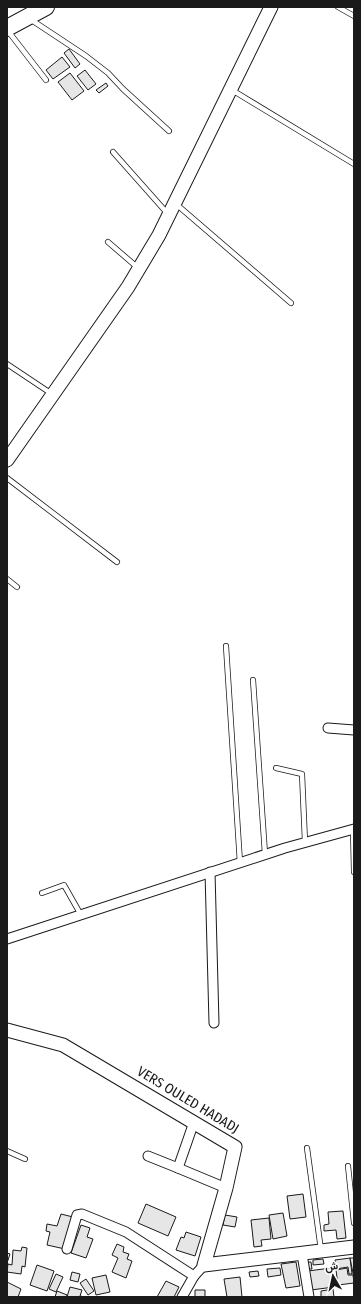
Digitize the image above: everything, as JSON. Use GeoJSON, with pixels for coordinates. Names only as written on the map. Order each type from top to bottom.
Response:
{"type":"FeatureCollection","features":[{"type":"Feature","properties":{"kind":"highway"},"geometry":{"type":"LineString","coordinates":[[7,29],[46,7]]}},
{"type":"Feature","properties":{"kind":"street"},"geometry":{"type":"LineString","coordinates":[[8,455],[128,287],[159,235],[271,7]]}},
{"type":"Feature","properties":{"kind":"street"},"geometry":{"type":"LineString","coordinates":[[328,728],[354,730]]}},
{"type":"Feature","properties":{"kind":"street"},"geometry":{"type":"LineString","coordinates":[[7,939],[265,854],[353,829]]}},
{"type":"Feature","properties":{"kind":"street"},"geometry":{"type":"LineString","coordinates":[[210,872],[214,1022]]}},
{"type":"Feature","properties":{"kind":"street","name":"VERS OULED HADADJ"},"geometry":{"type":"LineString","coordinates":[[7,1030],[63,1045],[235,1147],[226,1188],[204,1265]]}},
{"type":"Feature","properties":{"kind":"street"},"geometry":{"type":"LineString","coordinates":[[178,1168],[194,1122]]}},
{"type":"Feature","properties":{"kind":"street"},"geometry":{"type":"LineString","coordinates":[[148,1156],[226,1188]]}},
{"type":"Feature","properties":{"kind":"street"},"geometry":{"type":"LineString","coordinates":[[66,1249],[76,1216],[82,1214],[126,1232],[194,1276]]}},
{"type":"Feature","properties":{"kind":"street"},"geometry":{"type":"LineString","coordinates":[[182,1297],[194,1276],[204,1265],[354,1247]]}},
{"type":"Feature","properties":{"kind":"street"},"geometry":{"type":"LineString","coordinates":[[302,1254],[309,1297]]}},
{"type":"Feature","properties":{"kind":"lane"},"geometry":{"type":"LineString","coordinates":[[338,7],[354,16]]}},
{"type":"Feature","properties":{"kind":"lane"},"geometry":{"type":"LineString","coordinates":[[27,17],[86,56],[108,73],[169,132]]}},
{"type":"Feature","properties":{"kind":"lane"},"geometry":{"type":"LineString","coordinates":[[7,29],[46,80]]}},
{"type":"Feature","properties":{"kind":"lane"},"geometry":{"type":"LineString","coordinates":[[230,89],[354,164]]}},
{"type":"Feature","properties":{"kind":"lane"},"geometry":{"type":"LineString","coordinates":[[113,152],[169,216]]}},
{"type":"Feature","properties":{"kind":"lane"},"geometry":{"type":"LineString","coordinates":[[175,203],[291,303]]}},
{"type":"Feature","properties":{"kind":"lane"},"geometry":{"type":"LineString","coordinates":[[108,242],[139,269]]}},
{"type":"Feature","properties":{"kind":"lane"},"geometry":{"type":"LineString","coordinates":[[7,364],[53,394]]}},
{"type":"Feature","properties":{"kind":"lane"},"geometry":{"type":"LineString","coordinates":[[7,478],[117,562]]}},
{"type":"Feature","properties":{"kind":"lane"},"geometry":{"type":"LineString","coordinates":[[7,579],[17,587]]}},
{"type":"Feature","properties":{"kind":"lane"},"geometry":{"type":"LineString","coordinates":[[226,646],[240,862]]}},
{"type":"Feature","properties":{"kind":"lane"},"geometry":{"type":"LineString","coordinates":[[253,680],[265,854]]}},
{"type":"Feature","properties":{"kind":"lane"},"geometry":{"type":"LineString","coordinates":[[276,768],[302,774],[304,842]]}},
{"type":"Feature","properties":{"kind":"lane"},"geometry":{"type":"LineString","coordinates":[[353,829],[354,872]]}},
{"type":"Feature","properties":{"kind":"lane"},"geometry":{"type":"LineString","coordinates":[[42,893],[64,885],[81,915]]}},
{"type":"Feature","properties":{"kind":"lane"},"geometry":{"type":"LineString","coordinates":[[307,1148],[321,1251]]}},
{"type":"Feature","properties":{"kind":"lane"},"geometry":{"type":"LineString","coordinates":[[7,1151],[25,1159]]}},
{"type":"Feature","properties":{"kind":"lane"},"geometry":{"type":"LineString","coordinates":[[348,1166],[354,1223]]}},
{"type":"Feature","properties":{"kind":"building"},"geometry":{"type":"Polygon","coordinates":[[[69,49],[80,64],[75,68],[64,53],[69,49]]]}},
{"type":"Feature","properties":{"kind":"building"},"geometry":{"type":"Polygon","coordinates":[[[62,57],[70,67],[53,79],[46,70],[62,57]]]}},
{"type":"Feature","properties":{"kind":"building"},"geometry":{"type":"Polygon","coordinates":[[[85,70],[96,84],[88,90],[77,76],[85,70]]]}},
{"type":"Feature","properties":{"kind":"building"},"geometry":{"type":"Polygon","coordinates":[[[70,73],[84,91],[72,100],[58,82],[70,73]]]}},
{"type":"Feature","properties":{"kind":"building"},"geometry":{"type":"Polygon","coordinates":[[[106,83],[108,86],[99,93],[96,90],[106,83]]]}},
{"type":"Feature","properties":{"kind":"building"},"geometry":{"type":"Polygon","coordinates":[[[303,1194],[306,1217],[290,1219],[287,1196],[303,1194]]]}},
{"type":"Feature","properties":{"kind":"building"},"geometry":{"type":"Polygon","coordinates":[[[146,1204],[176,1217],[168,1236],[138,1223],[146,1204]]]}},
{"type":"Feature","properties":{"kind":"building"},"geometry":{"type":"Polygon","coordinates":[[[343,1211],[346,1238],[337,1239],[336,1230],[324,1231],[324,1225],[329,1224],[328,1212],[343,1211]]]}},
{"type":"Feature","properties":{"kind":"building"},"geometry":{"type":"Polygon","coordinates":[[[283,1213],[287,1236],[273,1239],[269,1215],[283,1213]]]}},
{"type":"Feature","properties":{"kind":"building"},"geometry":{"type":"Polygon","coordinates":[[[61,1214],[73,1217],[65,1249],[47,1245],[50,1232],[46,1231],[47,1224],[57,1226],[61,1214]]]}},
{"type":"Feature","properties":{"kind":"building"},"geometry":{"type":"Polygon","coordinates":[[[225,1215],[237,1217],[235,1227],[223,1225],[225,1215]]]}},
{"type":"Feature","properties":{"kind":"building"},"geometry":{"type":"Polygon","coordinates":[[[269,1218],[271,1239],[261,1240],[262,1246],[254,1247],[251,1220],[269,1218]]]}},
{"type":"Feature","properties":{"kind":"building"},"geometry":{"type":"Polygon","coordinates":[[[81,1225],[90,1228],[87,1237],[93,1239],[86,1258],[71,1253],[81,1225]]]}},
{"type":"Feature","properties":{"kind":"building"},"geometry":{"type":"Polygon","coordinates":[[[186,1232],[201,1237],[195,1256],[176,1250],[181,1237],[184,1238],[186,1232]]]}},
{"type":"Feature","properties":{"kind":"building"},"geometry":{"type":"Polygon","coordinates":[[[117,1244],[124,1247],[123,1252],[129,1254],[127,1259],[132,1261],[126,1278],[112,1272],[118,1258],[112,1255],[117,1244]]]}},
{"type":"Feature","properties":{"kind":"building"},"geometry":{"type":"Polygon","coordinates":[[[22,1247],[27,1248],[25,1267],[22,1266],[21,1274],[7,1272],[8,1264],[12,1265],[13,1250],[21,1251],[22,1247]]]}},
{"type":"Feature","properties":{"kind":"building"},"geometry":{"type":"Polygon","coordinates":[[[7,1253],[10,1254],[7,1263],[7,1253]]]}},
{"type":"Feature","properties":{"kind":"building"},"geometry":{"type":"Polygon","coordinates":[[[350,1258],[352,1274],[349,1274],[348,1267],[336,1269],[335,1260],[350,1258]]]}},
{"type":"Feature","properties":{"kind":"building"},"geometry":{"type":"Polygon","coordinates":[[[350,1258],[354,1258],[354,1278],[350,1258]]]}},
{"type":"Feature","properties":{"kind":"building"},"geometry":{"type":"Polygon","coordinates":[[[323,1259],[324,1264],[313,1265],[313,1260],[323,1259]]]}},
{"type":"Feature","properties":{"kind":"building"},"geometry":{"type":"Polygon","coordinates":[[[296,1262],[300,1286],[286,1288],[281,1264],[296,1262]]]}},
{"type":"Feature","properties":{"kind":"building"},"geometry":{"type":"Polygon","coordinates":[[[308,1262],[311,1262],[312,1269],[309,1269],[308,1262]]]}},
{"type":"Feature","properties":{"kind":"building"},"geometry":{"type":"Polygon","coordinates":[[[37,1265],[54,1271],[47,1291],[30,1285],[37,1265]]]}},
{"type":"Feature","properties":{"kind":"building"},"geometry":{"type":"Polygon","coordinates":[[[280,1268],[281,1275],[268,1277],[267,1269],[280,1268]]]}},
{"type":"Feature","properties":{"kind":"building"},"geometry":{"type":"Polygon","coordinates":[[[331,1268],[334,1287],[311,1290],[308,1271],[331,1268]]]}},
{"type":"Feature","properties":{"kind":"building"},"geometry":{"type":"Polygon","coordinates":[[[347,1268],[348,1275],[353,1275],[354,1283],[338,1285],[336,1270],[347,1268]]]}},
{"type":"Feature","properties":{"kind":"building"},"geometry":{"type":"Polygon","coordinates":[[[258,1271],[259,1276],[250,1277],[249,1272],[258,1271]]]}},
{"type":"Feature","properties":{"kind":"building"},"geometry":{"type":"Polygon","coordinates":[[[72,1272],[80,1274],[78,1282],[70,1280],[72,1272]]]}},
{"type":"Feature","properties":{"kind":"building"},"geometry":{"type":"Polygon","coordinates":[[[56,1274],[63,1277],[56,1292],[49,1289],[56,1274]]]}},
{"type":"Feature","properties":{"kind":"building"},"geometry":{"type":"Polygon","coordinates":[[[106,1275],[110,1292],[96,1295],[92,1278],[106,1275]]]}},
{"type":"Feature","properties":{"kind":"building"},"geometry":{"type":"Polygon","coordinates":[[[240,1277],[242,1297],[227,1297],[224,1279],[240,1277]]]}},
{"type":"Feature","properties":{"kind":"building"},"geometry":{"type":"Polygon","coordinates":[[[86,1279],[94,1291],[88,1295],[80,1283],[86,1279]]]}},
{"type":"Feature","properties":{"kind":"building"},"geometry":{"type":"Polygon","coordinates":[[[166,1281],[179,1287],[174,1297],[157,1297],[166,1281]]]}},
{"type":"Feature","properties":{"kind":"building"},"geometry":{"type":"Polygon","coordinates":[[[7,1282],[21,1289],[18,1297],[7,1297],[7,1282]]]}},
{"type":"Feature","properties":{"kind":"building"},"geometry":{"type":"Polygon","coordinates":[[[70,1287],[82,1290],[80,1296],[85,1297],[67,1297],[70,1287]]]}},
{"type":"Feature","properties":{"kind":"building"},"geometry":{"type":"Polygon","coordinates":[[[333,1289],[334,1297],[321,1297],[321,1291],[333,1289]]]}},
{"type":"Feature","properties":{"kind":"building"},"geometry":{"type":"Polygon","coordinates":[[[195,1290],[205,1290],[205,1297],[195,1297],[195,1290]]]}},
{"type":"Feature","properties":{"kind":"building"},"geometry":{"type":"Polygon","coordinates":[[[57,1291],[67,1295],[66,1297],[55,1297],[57,1291]]]}}]}
